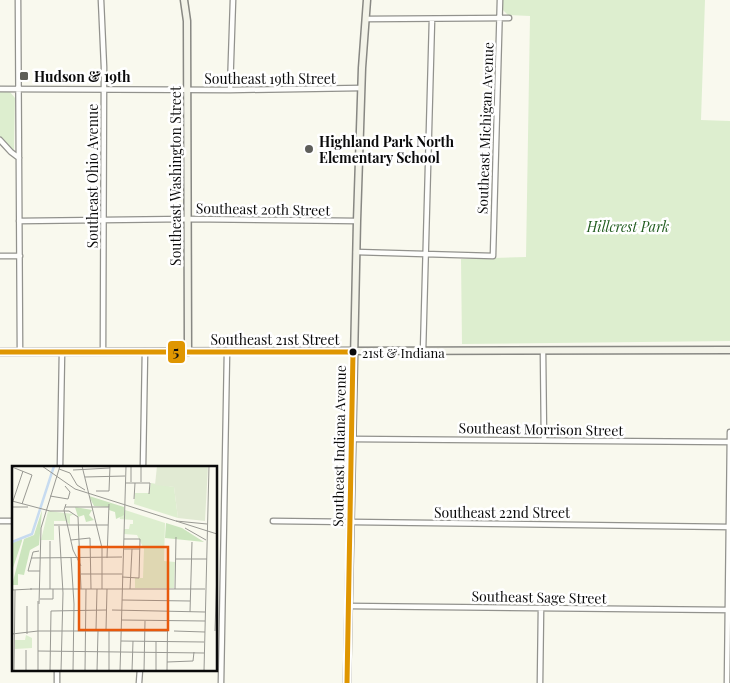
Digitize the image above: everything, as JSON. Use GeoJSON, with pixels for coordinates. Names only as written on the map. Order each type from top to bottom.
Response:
{"type":"FeatureCollection","features":[{"type":"Feature","properties":{"kind":"street"},"geometry":{"type":"LineString","coordinates":[[18,0],[20,352]]}},
{"type":"Feature","properties":{"kind":"street","name":"Southeast Ohio Avenue"},"geometry":{"type":"LineString","coordinates":[[101,0],[104,49],[103,351]]}},
{"type":"Feature","properties":{"kind":"street","name":"Southeast Washington Street"},"geometry":{"type":"LineString","coordinates":[[184,0],[187,21],[188,352]]}},
{"type":"Feature","properties":{"kind":"street"},"geometry":{"type":"LineString","coordinates":[[230,90],[233,0]]}},
{"type":"Feature","properties":{"kind":"street","name":"Southeast Indiana Avenue"},"geometry":{"type":"LineString","coordinates":[[347,683],[353,352],[361,88],[368,0]]}},
{"type":"Feature","properties":{"kind":"street","name":"Southeast Michigan Avenue"},"geometry":{"type":"LineString","coordinates":[[425,254],[493,256],[500,0]]}},
{"type":"Feature","properties":{"kind":"street"},"geometry":{"type":"LineString","coordinates":[[366,19],[509,18]]}},
{"type":"Feature","properties":{"kind":"street"},"geometry":{"type":"LineString","coordinates":[[423,352],[432,19]]}},
{"type":"Feature","properties":{"kind":"street","name":"Southeast 19th Street"},"geometry":{"type":"LineString","coordinates":[[0,89],[230,90],[361,88]]}},
{"type":"Feature","properties":{"kind":"street"},"geometry":{"type":"LineString","coordinates":[[0,140],[10,152],[19,158]]}},
{"type":"Feature","properties":{"kind":"street","name":"Southeast 20th Street"},"geometry":{"type":"LineString","coordinates":[[19,221],[187,219],[357,221]]}},
{"type":"Feature","properties":{"kind":"street"},"geometry":{"type":"LineString","coordinates":[[356,252],[425,254]]}},
{"type":"Feature","properties":{"kind":"street"},"geometry":{"type":"LineString","coordinates":[[0,256],[20,256]]}},
{"type":"Feature","properties":{"kind":"street","name":"Southeast 21st Street"},"geometry":{"type":"LineString","coordinates":[[0,352],[730,350]]}},
{"type":"Feature","properties":{"kind":"street"},"geometry":{"type":"LineString","coordinates":[[543,351],[544,440]]}},
{"type":"Feature","properties":{"kind":"street"},"geometry":{"type":"LineString","coordinates":[[60,466],[62,352]]}},
{"type":"Feature","properties":{"kind":"street"},"geometry":{"type":"LineString","coordinates":[[143,466],[145,352]]}},
{"type":"Feature","properties":{"kind":"street"},"geometry":{"type":"LineString","coordinates":[[221,683],[227,352]]}},
{"type":"Feature","properties":{"kind":"street"},"geometry":{"type":"LineString","coordinates":[[727,683],[730,432]]}},
{"type":"Feature","properties":{"kind":"street","name":"Southeast Morrison Street"},"geometry":{"type":"LineString","coordinates":[[351,439],[730,442]]}},
{"type":"Feature","properties":{"kind":"street"},"geometry":{"type":"LineString","coordinates":[[218,521],[224,521]]}},
{"type":"Feature","properties":{"kind":"street","name":"Southeast 22nd Street"},"geometry":{"type":"LineString","coordinates":[[273,521],[729,527]]}},
{"type":"Feature","properties":{"kind":"street","name":"Southeast Sage Street"},"geometry":{"type":"LineString","coordinates":[[348,606],[728,610]]}},
{"type":"Feature","properties":{"kind":"street"},"geometry":{"type":"LineString","coordinates":[[540,608],[540,683]]}},
{"type":"Feature","properties":{"kind":"street"},"geometry":{"type":"LineString","coordinates":[[57,670],[57,683]]}},
{"type":"Feature","properties":{"kind":"street"},"geometry":{"type":"LineString","coordinates":[[139,683],[140,670]]}},
{"type":"Feature","properties":{"kind":"green space","name":"Hillcrest Park"},"geometry":{"type":"Polygon","coordinates":[[[503,0],[705,0],[701,120],[730,121],[730,341],[462,344],[461,259],[526,257],[530,16],[508,15],[503,10],[503,0]]]}},
{"type":"Feature","properties":{"kind":"green space"},"geometry":{"type":"Polygon","coordinates":[[[0,92],[10,92],[15,98],[13,151],[10,150],[0,136],[0,92]]]}},
{"type":"Feature","properties":{"kind":"transit line","name":"5"},"geometry":{"type":"LineString","coordinates":[[0,352],[353,352]]}},
{"type":"Feature","properties":{"kind":"transit line","name":"5"},"geometry":{"type":"LineString","coordinates":[[347,683],[353,352]]}},
{"type":"Feature","properties":{"kind":"place","name":"Hudson & 19th"},"geometry":{"type":"Point","coordinates":[24,76]}},
{"type":"Feature","properties":{"kind":"place","name":"Highland Park North Elementary School"},"geometry":{"type":"Point","coordinates":[309,149]}},
{"type":"Feature","properties":{"kind":"place","name":"21st & Indiana"},"geometry":{"type":"Point","coordinates":[353,352]}}]}
